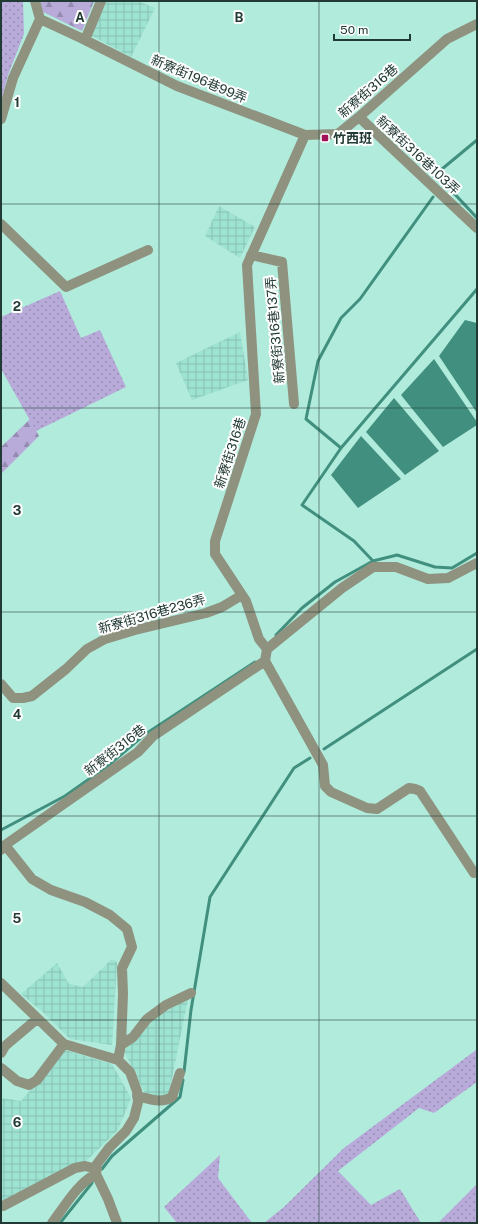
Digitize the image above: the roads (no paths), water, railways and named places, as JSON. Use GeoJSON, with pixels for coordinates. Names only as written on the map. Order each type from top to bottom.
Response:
{"type":"FeatureCollection","features":[{"type":"Feature","properties":{"kind":"lane"},"geometry":{"type":"LineString","coordinates":[[1,119],[13,78],[40,19],[35,1]]}},
{"type":"Feature","properties":{"kind":"lane"},"geometry":{"type":"LineString","coordinates":[[85,40],[101,1]]}},
{"type":"Feature","properties":{"kind":"lane","name":"新寮街196巷99弄"},"geometry":{"type":"LineString","coordinates":[[40,19],[177,86],[305,135]]}},
{"type":"Feature","properties":{"kind":"lane","name":"新寮街316巷"},"geometry":{"type":"LineString","coordinates":[[267,649],[259,639],[246,601],[215,554],[215,541],[256,414],[247,265],[305,135],[338,134],[447,39],[477,24]]}},
{"type":"Feature","properties":{"kind":"lane","name":"新寮街316巷103弄"},"geometry":{"type":"LineString","coordinates":[[359,117],[477,228]]}},
{"type":"Feature","properties":{"kind":"lane"},"geometry":{"type":"LineString","coordinates":[[1,224],[66,288],[148,250]]}},
{"type":"Feature","properties":{"kind":"lane","name":"新寮街316巷137弄"},"geometry":{"type":"LineString","coordinates":[[251,255],[282,262],[294,404]]}},
{"type":"Feature","properties":{"kind":"lane"},"geometry":{"type":"LineString","coordinates":[[474,874],[420,791],[409,788],[376,809],[367,808],[331,792],[325,786],[323,765],[265,661],[267,649],[342,588],[373,567],[396,567],[428,579],[435,579],[448,578],[477,563]]}},
{"type":"Feature","properties":{"kind":"lane","name":"新寮街316巷236弄"},"geometry":{"type":"LineString","coordinates":[[1,684],[13,698],[32,696],[66,669],[87,649],[106,639],[135,630],[206,613],[222,607],[242,595]]}},
{"type":"Feature","properties":{"kind":"lane","name":"新寮街316巷"},"geometry":{"type":"LineString","coordinates":[[3,848],[138,752],[153,736],[265,661]]}},
{"type":"Feature","properties":{"kind":"lane"},"geometry":{"type":"LineString","coordinates":[[3,848],[32,879],[51,890],[85,902],[110,914],[128,929],[132,947],[122,968],[123,994],[121,1045],[118,1060]]}},
{"type":"Feature","properties":{"kind":"lane"},"geometry":{"type":"LineString","coordinates":[[1,983],[64,1044],[118,1060],[130,1072],[138,1102],[134,1118],[126,1131],[109,1148],[97,1164],[96,1171],[117,1223]]}},
{"type":"Feature","properties":{"kind":"lane"},"geometry":{"type":"LineString","coordinates":[[121,1045],[134,1037],[148,1019],[166,1005],[191,993]]}},
{"type":"Feature","properties":{"kind":"lane"},"geometry":{"type":"LineString","coordinates":[[1,1053],[5,1046],[37,1019]]}},
{"type":"Feature","properties":{"kind":"lane"},"geometry":{"type":"LineString","coordinates":[[1,1068],[17,1081],[28,1085],[37,1080],[64,1044]]}},
{"type":"Feature","properties":{"kind":"lane"},"geometry":{"type":"LineString","coordinates":[[137,1096],[160,1102],[167,1101],[172,1097],[180,1073]]}},
{"type":"Feature","properties":{"kind":"lane"},"geometry":{"type":"LineString","coordinates":[[3,1206],[75,1168],[85,1166],[96,1171]]}},
{"type":"Feature","properties":{"kind":"lane"},"geometry":{"type":"LineString","coordinates":[[52,1223],[81,1185],[96,1171]]}},
{"type":"Feature","properties":{"kind":"waterway"},"geometry":{"type":"LineString","coordinates":[[477,140],[436,174],[477,218]]}},
{"type":"Feature","properties":{"kind":"waterway"},"geometry":{"type":"LineString","coordinates":[[373,561],[354,541],[302,505],[341,448],[306,419],[318,361],[341,318],[360,299],[433,197]]}},
{"type":"Feature","properties":{"kind":"waterway"},"geometry":{"type":"LineString","coordinates":[[341,448],[477,289]]}},
{"type":"Feature","properties":{"kind":"waterway"},"geometry":{"type":"LineString","coordinates":[[276,635],[302,608],[335,582],[373,561],[397,555],[435,567],[452,568],[477,553]]}},
{"type":"Feature","properties":{"kind":"waterway"},"geometry":{"type":"LineString","coordinates":[[324,749],[477,649]]}},
{"type":"Feature","properties":{"kind":"waterway"},"geometry":{"type":"LineString","coordinates":[[1,830],[65,796],[109,765],[144,735],[255,662]]}},
{"type":"Feature","properties":{"kind":"waterway"},"geometry":{"type":"LineString","coordinates":[[184,1072],[191,1010],[210,897],[294,768],[310,758]]}},
{"type":"Feature","properties":{"kind":"waterway"},"geometry":{"type":"LineString","coordinates":[[102,1169],[112,1156],[180,1097],[183,1080]]}},
{"type":"Feature","properties":{"kind":"waterway"},"geometry":{"type":"LineString","coordinates":[[60,1223],[92,1183]]}},
{"type":"Feature","properties":{"kind":"place","name":"竹西班"},"geometry":{"type":"Point","coordinates":[325,138]}}]}
